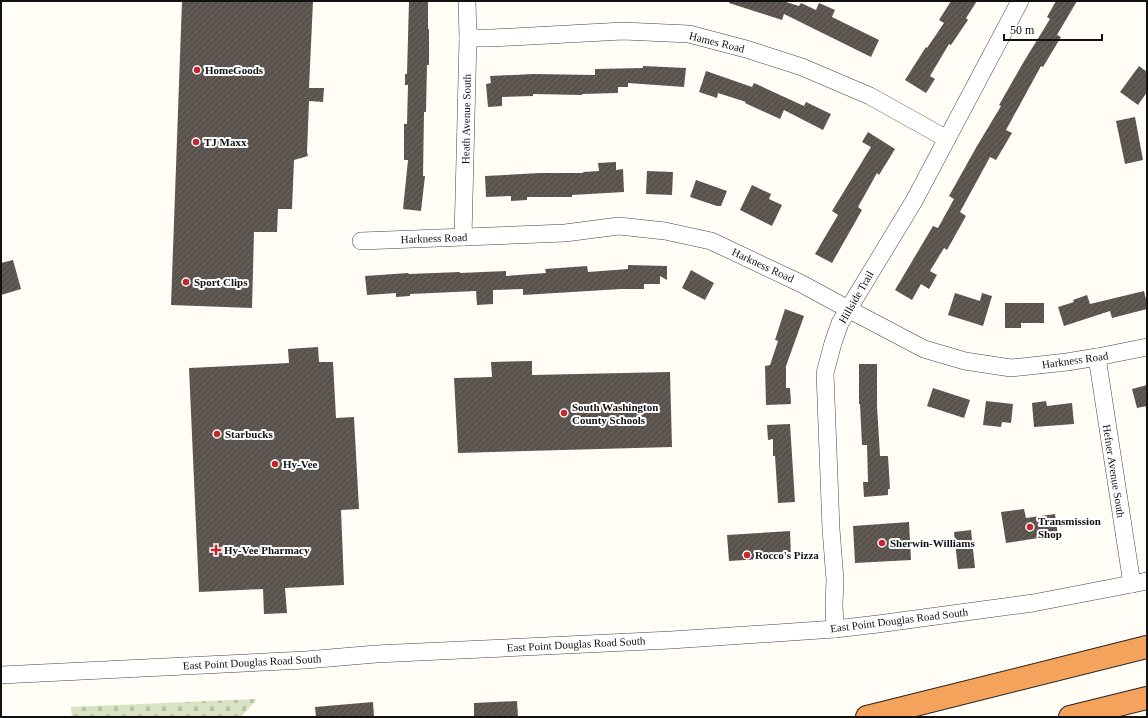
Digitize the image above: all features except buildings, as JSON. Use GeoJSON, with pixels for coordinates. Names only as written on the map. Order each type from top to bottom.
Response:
{"type":"FeatureCollection","features":[{"type":"Feature","properties":{"kind":"highway"},"geometry":{"type":"LineString","coordinates":[[867,717],[1147,647]]}},
{"type":"Feature","properties":{"kind":"highway"},"geometry":{"type":"LineString","coordinates":[[1070,717],[1147,698]]}},
{"type":"Feature","properties":{"kind":"street","name":"Heath Avenue South"},"geometry":{"type":"LineString","coordinates":[[463,237],[468,38],[467,1]]}},
{"type":"Feature","properties":{"kind":"street","name":"Hillside Trail"},"geometry":{"type":"LineString","coordinates":[[836,628],[825,373],[833,343],[840,323],[914,201],[1020,1]]}},
{"type":"Feature","properties":{"kind":"street","name":"Hames Road"},"geometry":{"type":"LineString","coordinates":[[468,38],[623,32],[689,34],[746,49],[802,67],[870,96],[947,139]]}},
{"type":"Feature","properties":{"kind":"street","name":"Harkness Road"},"geometry":{"type":"LineString","coordinates":[[361,241],[565,233],[619,226],[665,231],[711,241],[802,284],[924,349],[965,360],[1011,368],[1067,362],[1147,347]]}},
{"type":"Feature","properties":{"kind":"street","name":"Hefner Avenue South"},"geometry":{"type":"LineString","coordinates":[[1097,357],[1139,582]]}},
{"type":"Feature","properties":{"kind":"street","name":"East Point Douglas Road South"},"geometry":{"type":"LineString","coordinates":[[1,675],[306,660],[376,654],[670,640],[836,628],[878,624],[1033,603],[1139,582]]}},
{"type":"Feature","properties":{"kind":"street"},"geometry":{"type":"LineString","coordinates":[[1,666],[42,673]]}},
{"type":"Feature","properties":{"kind":"green space"},"geometry":{"type":"Polygon","coordinates":[[[257,699],[241,717],[72,717],[71,707],[257,699]]]}},
{"type":"Feature","properties":{"kind":"place","name":"HomeGoods"},"geometry":{"type":"Point","coordinates":[197,70]}},
{"type":"Feature","properties":{"kind":"place","name":"TJ Maxx"},"geometry":{"type":"Point","coordinates":[196,142]}},
{"type":"Feature","properties":{"kind":"place","name":"Sport Clips"},"geometry":{"type":"Point","coordinates":[186,282]}},
{"type":"Feature","properties":{"kind":"place","name":"South Washington County Schools"},"geometry":{"type":"Point","coordinates":[564,413]}},
{"type":"Feature","properties":{"kind":"place","name":"Starbucks"},"geometry":{"type":"Point","coordinates":[217,434]}},
{"type":"Feature","properties":{"kind":"place","name":"Hy-Vee"},"geometry":{"type":"Point","coordinates":[275,464]}},
{"type":"Feature","properties":{"kind":"place","name":"Transmission Shop"},"geometry":{"type":"Point","coordinates":[1030,527]}},
{"type":"Feature","properties":{"kind":"place","name":"Sherwin-Williams"},"geometry":{"type":"Point","coordinates":[882,543]}},
{"type":"Feature","properties":{"kind":"place","name":"Hy-Vee Pharmacy"},"geometry":{"type":"Point","coordinates":[216,550]}},
{"type":"Feature","properties":{"kind":"place","name":"Rocco's Pizza"},"geometry":{"type":"Point","coordinates":[747,555]}}]}
